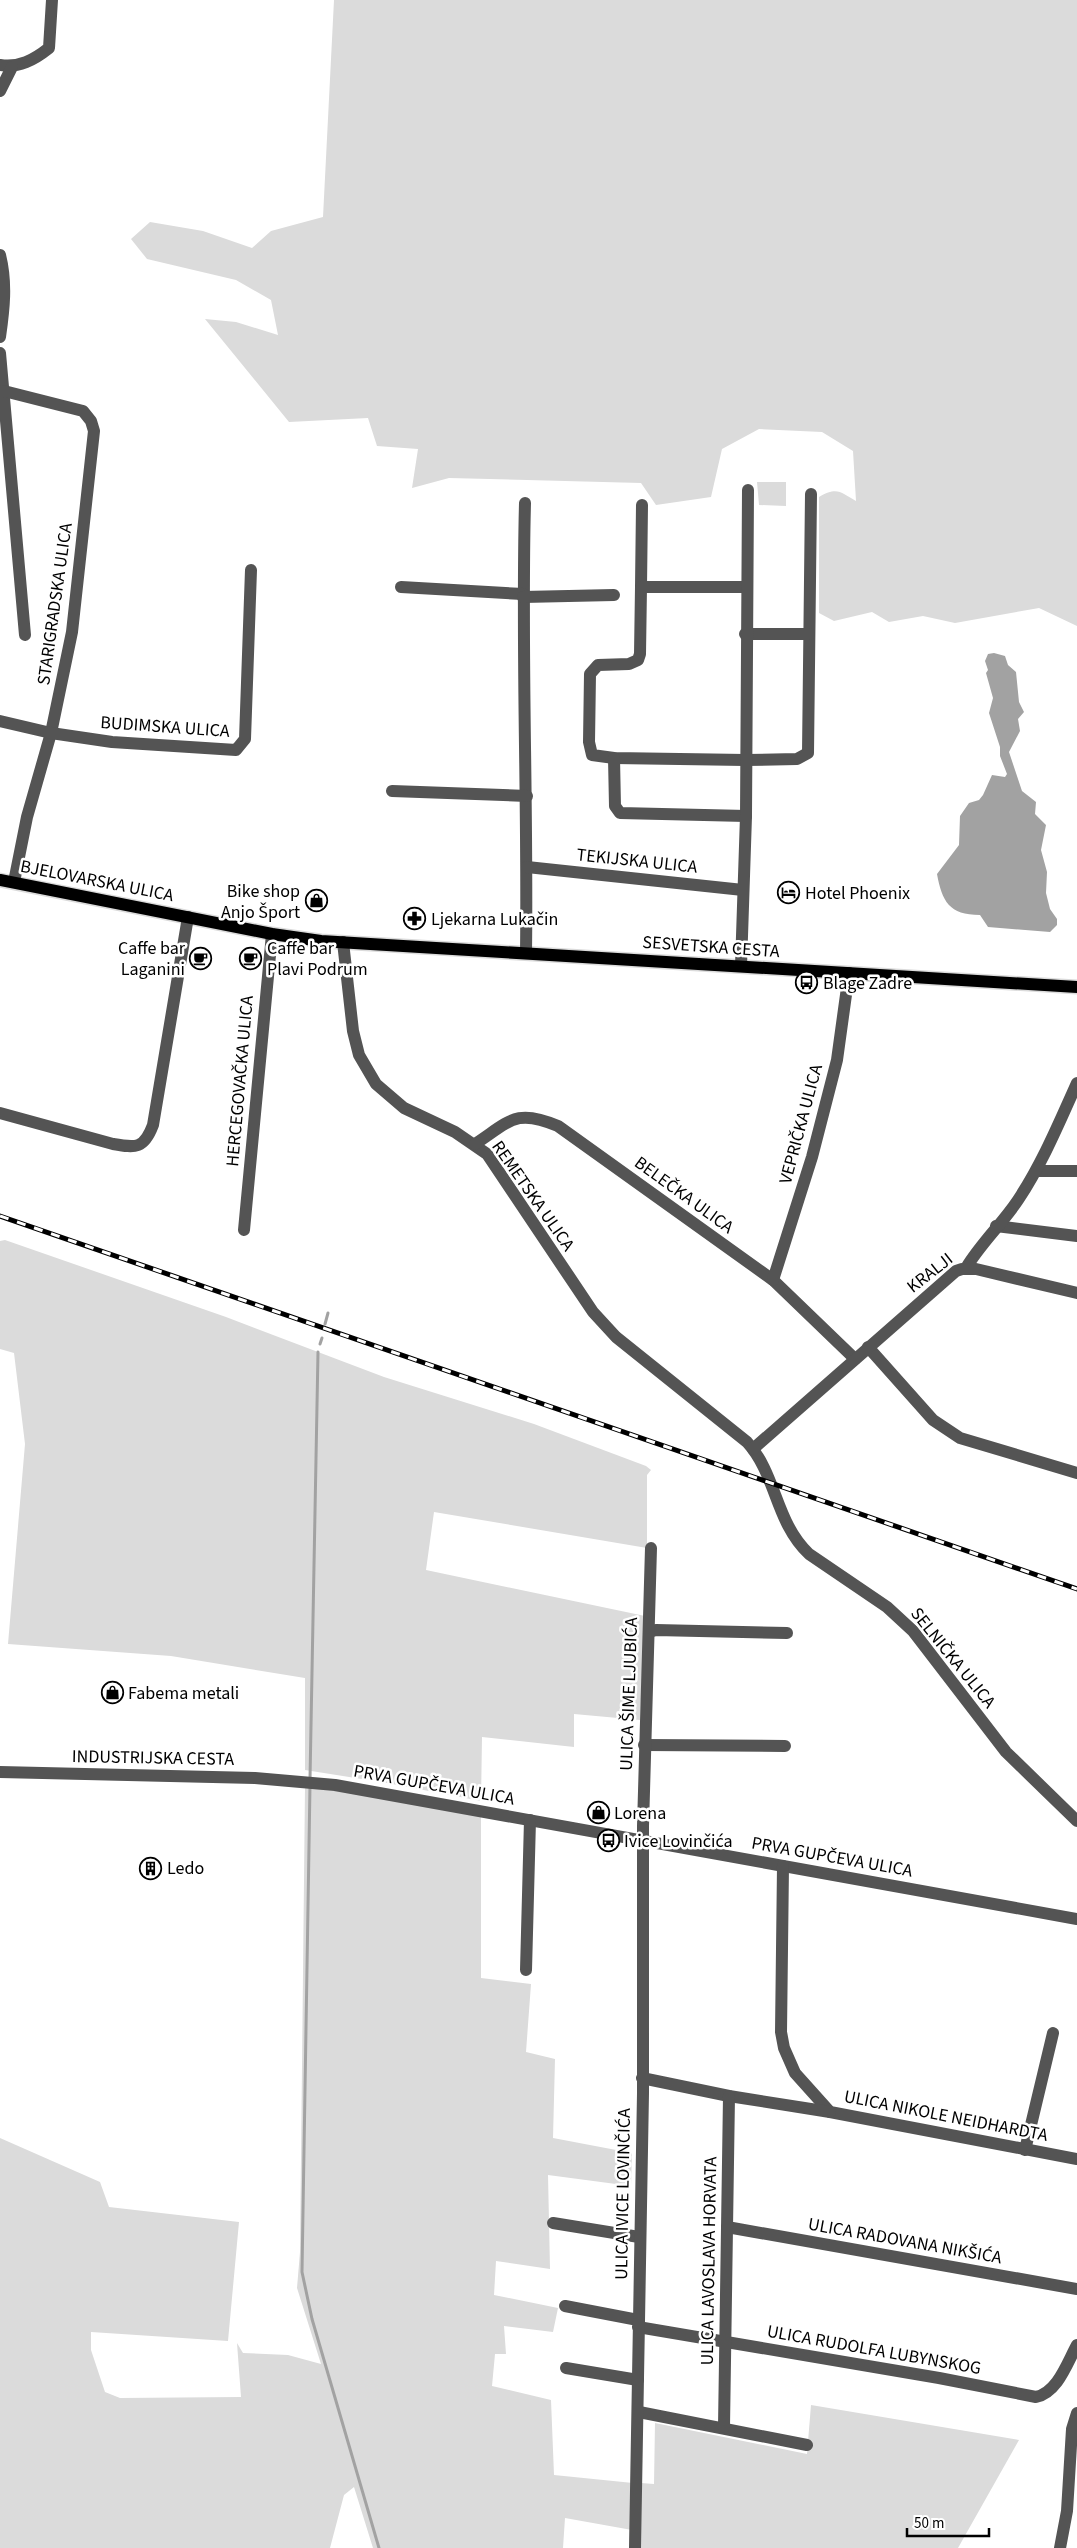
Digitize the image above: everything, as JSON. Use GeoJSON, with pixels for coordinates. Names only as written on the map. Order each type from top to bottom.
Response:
{"type":"FeatureCollection","features":[{"type":"Feature","properties":{"kind":"main road","name":"BJELOVARSKA ULICA"},"geometry":{"type":"LineString","coordinates":[[0,880],[272,934],[343,942]]}},
{"type":"Feature","properties":{"kind":"main road","name":"SESVETSKA CESTA"},"geometry":{"type":"LineString","coordinates":[[343,942],[1077,987]]}},
{"type":"Feature","properties":{"kind":"street"},"geometry":{"type":"LineString","coordinates":[[0,91],[6,66],[36,58],[49,48],[48,28],[52,0]]}},
{"type":"Feature","properties":{"kind":"street"},"geometry":{"type":"LineString","coordinates":[[0,255],[4,271],[5,305],[0,337]]}},
{"type":"Feature","properties":{"kind":"street"},"geometry":{"type":"LineString","coordinates":[[0,353],[25,635]]}},
{"type":"Feature","properties":{"kind":"street","name":"STARIGRADSKA ULICA"},"geometry":{"type":"LineString","coordinates":[[4,391],[82,411],[91,421],[94,431],[72,632],[51,733],[27,817],[14,882]]}},
{"type":"Feature","properties":{"kind":"street"},"geometry":{"type":"LineString","coordinates":[[741,966],[742,890],[746,816],[745,634],[748,490]]}},
{"type":"Feature","properties":{"kind":"street"},"geometry":{"type":"LineString","coordinates":[[642,505],[640,654],[638,660],[629,664],[598,665],[590,674],[590,751],[598,757],[614,758],[798,759],[808,753],[811,494]]}},
{"type":"Feature","properties":{"kind":"street"},"geometry":{"type":"LineString","coordinates":[[525,503],[523,595],[527,796],[526,953]]}},
{"type":"Feature","properties":{"kind":"street","name":"BUDIMSKA ULICA"},"geometry":{"type":"LineString","coordinates":[[0,721],[51,733],[112,742],[236,750],[245,738],[251,570]]}},
{"type":"Feature","properties":{"kind":"street"},"geometry":{"type":"LineString","coordinates":[[401,587],[523,595],[614,594]]}},
{"type":"Feature","properties":{"kind":"street"},"geometry":{"type":"LineString","coordinates":[[641,587],[746,587]]}},
{"type":"Feature","properties":{"kind":"street"},"geometry":{"type":"LineString","coordinates":[[745,634],[809,634]]}},
{"type":"Feature","properties":{"kind":"street"},"geometry":{"type":"LineString","coordinates":[[614,758],[615,806],[620,813],[746,816]]}},
{"type":"Feature","properties":{"kind":"street"},"geometry":{"type":"LineString","coordinates":[[392,791],[527,796]]}},
{"type":"Feature","properties":{"kind":"street","name":"TEKIJSKA ULICA"},"geometry":{"type":"LineString","coordinates":[[527,867],[742,890]]}},
{"type":"Feature","properties":{"kind":"street","name":"BJELOVARSKA ULICA"},"geometry":{"type":"LineString","coordinates":[[0,1113],[113,1144],[132,1147],[140,1145],[145,1141],[153,1125],[188,917]]}},
{"type":"Feature","properties":{"kind":"street","name":"HERCEGOVAČKA ULICA"},"geometry":{"type":"LineString","coordinates":[[244,1230],[272,934]]}},
{"type":"Feature","properties":{"kind":"street","name":"REMETSKA ULICA"},"geometry":{"type":"LineString","coordinates":[[343,942],[352,1031],[366,1071],[385,1094],[404,1108],[475,1144],[487,1154],[593,1312],[616,1337],[753,1449]]}},
{"type":"Feature","properties":{"kind":"street","name":"VEPRIČKA ULICA"},"geometry":{"type":"LineString","coordinates":[[773,1280],[812,1157],[837,1060],[849,973]]}},
{"type":"Feature","properties":{"kind":"street","name":"KRALJI"},"geometry":{"type":"LineString","coordinates":[[753,1449],[950,1275],[966,1268],[1016,1202],[1036,1171],[1077,1083]]}},
{"type":"Feature","properties":{"kind":"street","name":"BELEČKA ULICA"},"geometry":{"type":"LineString","coordinates":[[475,1144],[516,1118],[526,1116],[558,1126],[773,1280],[855,1359]]}},
{"type":"Feature","properties":{"kind":"street"},"geometry":{"type":"LineString","coordinates":[[1036,1171],[1077,1171]]}},
{"type":"Feature","properties":{"kind":"street"},"geometry":{"type":"LineString","coordinates":[[996,1226],[1077,1236]]}},
{"type":"Feature","properties":{"kind":"street"},"geometry":{"type":"LineString","coordinates":[[966,1268],[1077,1293]]}},
{"type":"Feature","properties":{"kind":"street"},"geometry":{"type":"LineString","coordinates":[[868,1348],[944,1430],[960,1438],[1077,1473]]}},
{"type":"Feature","properties":{"kind":"street","name":"SELNIČKA ULICA"},"geometry":{"type":"LineString","coordinates":[[753,1449],[762,1463],[783,1519],[800,1546],[887,1607],[914,1631],[1006,1752],[1077,1821]]}},
{"type":"Feature","properties":{"kind":"street","name":"ULICA ŠIME LJUBIĆA"},"geometry":{"type":"LineString","coordinates":[[643,1840],[644,1745],[651,1548]]}},
{"type":"Feature","properties":{"kind":"street"},"geometry":{"type":"LineString","coordinates":[[649,1632],[656,1630],[787,1633]]}},
{"type":"Feature","properties":{"kind":"street"},"geometry":{"type":"LineString","coordinates":[[644,1745],[786,1746]]}},
{"type":"Feature","properties":{"kind":"street","name":"INDUSTRIJSKA CESTA"},"geometry":{"type":"LineString","coordinates":[[0,1772],[310,1782]]}},
{"type":"Feature","properties":{"kind":"street","name":"PRVA GUPČEVA ULICA"},"geometry":{"type":"LineString","coordinates":[[310,1782],[440,1802],[1077,1919]]}},
{"type":"Feature","properties":{"kind":"street"},"geometry":{"type":"LineString","coordinates":[[526,1970],[530,1820]]}},
{"type":"Feature","properties":{"kind":"street","name":"ULICA IVICE LOVINČIĆA"},"geometry":{"type":"LineString","coordinates":[[635,2548],[639,2412],[638,2323],[643,1840]]}},
{"type":"Feature","properties":{"kind":"street","name":"ULICA NIKOLE NEIDHARDTA"},"geometry":{"type":"LineString","coordinates":[[782,1866],[781,2032],[784,2048],[795,2073],[830,2112],[1077,2159]]}},
{"type":"Feature","properties":{"kind":"street"},"geometry":{"type":"LineString","coordinates":[[1025,2150],[1053,2033]]}},
{"type":"Feature","properties":{"kind":"street"},"geometry":{"type":"LineString","coordinates":[[642,2078],[729,2096],[830,2112]]}},
{"type":"Feature","properties":{"kind":"street","name":"ULICA LAVOSLAVA HORVATA"},"geometry":{"type":"LineString","coordinates":[[724,2427],[729,2096]]}},
{"type":"Feature","properties":{"kind":"street"},"geometry":{"type":"LineString","coordinates":[[553,2223],[639,2237]]}},
{"type":"Feature","properties":{"kind":"street","name":"ULICA RADOVANA NIKŠIĆA"},"geometry":{"type":"LineString","coordinates":[[728,2227],[1077,2289]]}},
{"type":"Feature","properties":{"kind":"street","name":"ULICA RUDOLFA LUBYNSKOG"},"geometry":{"type":"LineString","coordinates":[[565,2306],[724,2340],[1036,2396],[1045,2394],[1052,2389],[1077,2345]]}},
{"type":"Feature","properties":{"kind":"street"},"geometry":{"type":"LineString","coordinates":[[566,2368],[638,2380]]}},
{"type":"Feature","properties":{"kind":"street"},"geometry":{"type":"LineString","coordinates":[[639,2412],[724,2427],[807,2445]]}},
{"type":"Feature","properties":{"kind":"street"},"geometry":{"type":"LineString","coordinates":[[1060,2548],[1067,2511],[1072,2429],[1077,2413]]}},
{"type":"Feature","properties":{"kind":"shaded area"},"geometry":{"type":"Polygon","coordinates":[[[334,0],[1077,0],[1077,626],[1039,608],[955,623],[923,616],[889,622],[872,612],[834,621],[819,613],[819,497],[835,491],[843,493],[856,501],[853,451],[822,432],[759,429],[722,449],[711,497],[656,505],[641,483],[449,478],[412,488],[418,449],[377,446],[368,418],[289,422],[205,319],[236,322],[278,335],[271,300],[236,280],[147,259],[131,239],[150,222],[203,231],[252,248],[271,231],[323,217],[334,0]]]}},
{"type":"Feature","properties":{"kind":"shaded area"},"geometry":{"type":"Polygon","coordinates":[[[757,482],[786,482],[786,506],[759,505],[757,482]]]}},
{"type":"Feature","properties":{"kind":"shaded area"},"geometry":{"type":"Polygon","coordinates":[[[994,653],[1005,656],[1008,665],[1016,672],[1019,702],[1024,712],[1018,719],[1020,731],[1009,752],[1022,791],[1036,802],[1035,814],[1046,825],[1041,850],[1047,872],[1046,893],[1050,909],[1057,919],[1057,925],[1050,932],[988,927],[980,915],[961,912],[949,905],[941,892],[937,874],[959,845],[960,816],[969,803],[979,800],[992,775],[1005,777],[1007,774],[1000,756],[1000,747],[989,713],[993,698],[986,673],[988,670],[985,661],[988,654],[994,653]]]}},
{"type":"Feature","properties":{"kind":"shaded area"},"geometry":{"type":"Polygon","coordinates":[[[5,1240],[226,1317],[384,1377],[534,1424],[646,1466],[651,1470],[647,1475],[647,1548],[434,1512],[426,1570],[645,1616],[640,1720],[574,1714],[574,1747],[482,1737],[481,1801],[305,1770],[305,1678],[171,1656],[8,1644],[25,1444],[14,1353],[0,1349],[0,1241],[5,1240]]]}},
{"type":"Feature","properties":{"kind":"shaded area"},"geometry":{"type":"Polygon","coordinates":[[[305,1787],[354,1793],[481,1816],[481,1978],[531,1984],[526,2052],[555,2059],[553,2138],[632,2153],[631,2186],[548,2175],[550,2269],[496,2261],[494,2295],[558,2308],[553,2332],[504,2326],[506,2354],[495,2354],[492,2386],[551,2400],[554,2475],[633,2483],[632,2530],[565,2518],[563,2548],[373,2548],[354,2487],[344,2495],[330,2548],[0,2548],[0,2138],[100,2182],[109,2207],[239,2222],[228,2341],[91,2332],[91,2350],[105,2392],[120,2398],[241,2397],[237,2343],[243,2353],[288,2355],[321,2364],[297,2288],[300,2252],[305,1787]]]}},
{"type":"Feature","properties":{"kind":"shaded area"},"geometry":{"type":"Polygon","coordinates":[[[811,2405],[1019,2440],[958,2548],[640,2548],[641,2483],[654,2484],[655,2423],[807,2454],[811,2405]]]}},
{"type":"Feature","properties":{"kind":"waterway"},"geometry":{"type":"LineString","coordinates":[[325,1324],[328,1313]]}},
{"type":"Feature","properties":{"kind":"waterway"},"geometry":{"type":"LineString","coordinates":[[320,1344],[322,1338]]}},
{"type":"Feature","properties":{"kind":"waterway"},"geometry":{"type":"LineString","coordinates":[[310,1779],[318,1352]]}},
{"type":"Feature","properties":{"kind":"waterway"},"geometry":{"type":"LineString","coordinates":[[310,1785],[302,2272],[312,2319],[379,2548]]}},
{"type":"Feature","properties":{"kind":"railway"},"geometry":{"type":"LineString","coordinates":[[0,1216],[1077,1589]]}},
{"type":"Feature","properties":{"kind":"place","name":"Hotel Phoenix"},"geometry":{"type":"Point","coordinates":[789,893]}},
{"type":"Feature","properties":{"kind":"place","name":"Bike shop Anjo Šport"},"geometry":{"type":"Point","coordinates":[316,901]}},
{"type":"Feature","properties":{"kind":"place","name":"Ljekarna Lukačin"},"geometry":{"type":"Point","coordinates":[415,919]}},
{"type":"Feature","properties":{"kind":"place","name":"Caffe bar Laganini"},"geometry":{"type":"Point","coordinates":[201,958]}},
{"type":"Feature","properties":{"kind":"place","name":"Caffe bar Plavi Podrum"},"geometry":{"type":"Point","coordinates":[251,958]}},
{"type":"Feature","properties":{"kind":"place","name":"Blage Zadre"},"geometry":{"type":"Point","coordinates":[807,983]}},
{"type":"Feature","properties":{"kind":"place","name":"Fabema metali"},"geometry":{"type":"Point","coordinates":[112,1693]}},
{"type":"Feature","properties":{"kind":"place","name":"Lorena"},"geometry":{"type":"Point","coordinates":[598,1813]}},
{"type":"Feature","properties":{"kind":"place","name":"Ivice Lovinčića"},"geometry":{"type":"Point","coordinates":[608,1841]}},
{"type":"Feature","properties":{"kind":"place","name":"Ledo"},"geometry":{"type":"Point","coordinates":[151,1868]}}]}
